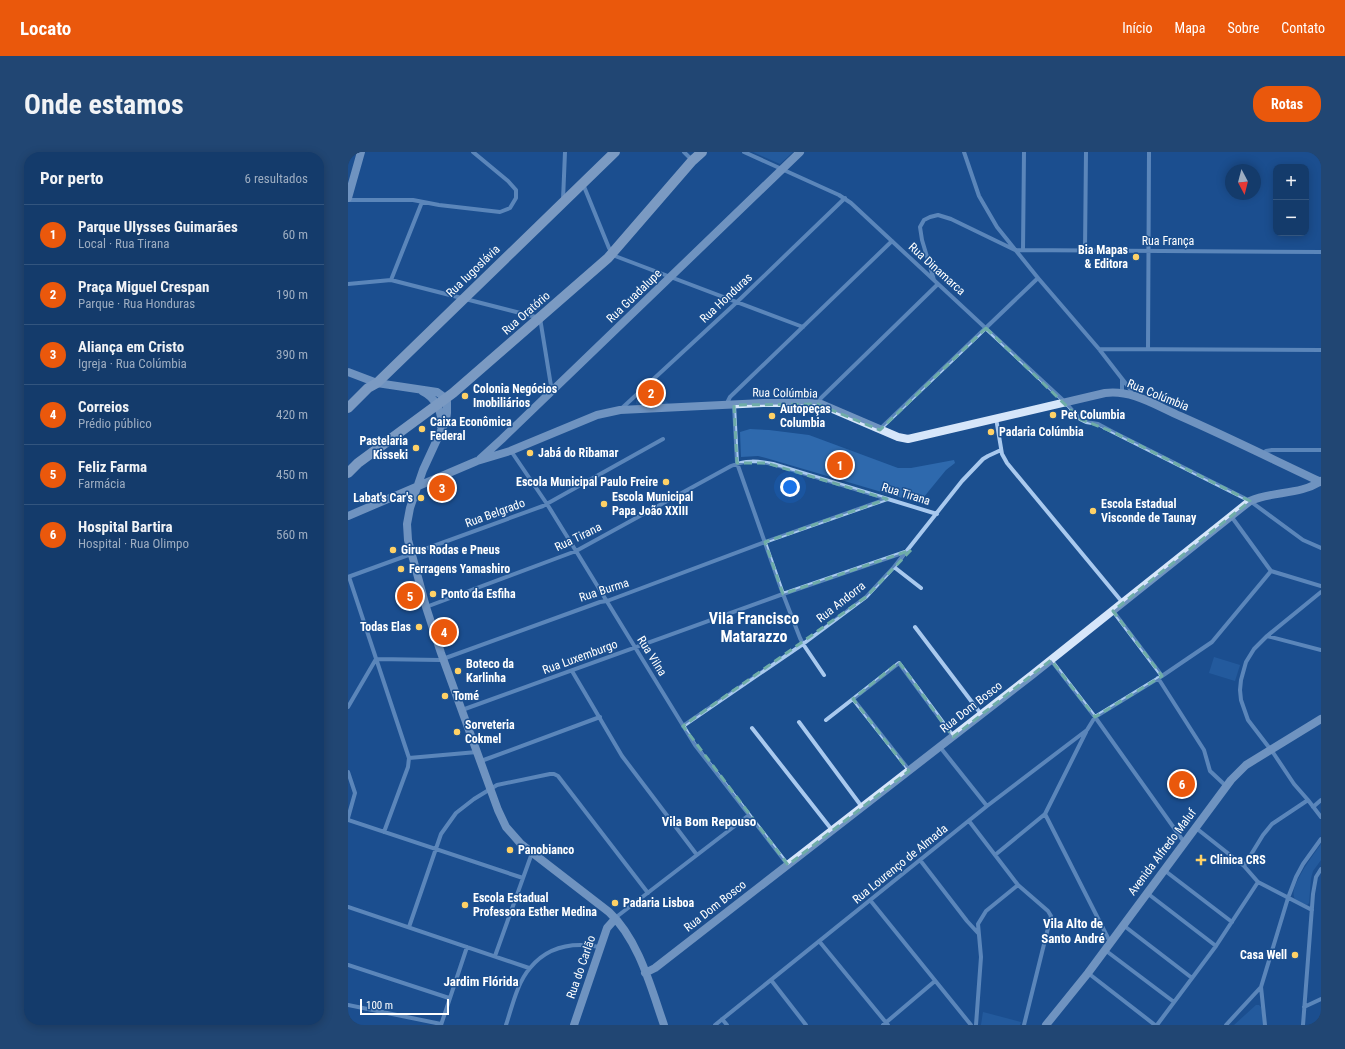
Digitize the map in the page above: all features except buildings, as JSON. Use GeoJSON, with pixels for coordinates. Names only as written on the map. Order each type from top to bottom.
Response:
{"type":"FeatureCollection","features":[{"type":"Feature","properties":{"kind":"main road"},"geometry":{"type":"LineString","coordinates":[[348,199],[361,152]]}},
{"type":"Feature","properties":{"kind":"main road","name":"Rua Iugoslávia"},"geometry":{"type":"LineString","coordinates":[[348,408],[368,388],[377,383],[615,152]]}},
{"type":"Feature","properties":{"kind":"main road","name":"Rua Oratório"},"geometry":{"type":"LineString","coordinates":[[348,473],[358,463],[445,399],[540,318],[612,253],[692,161],[702,152]]}},
{"type":"Feature","properties":{"kind":"main road","name":"Rua Guadalupe"},"geometry":{"type":"LineString","coordinates":[[477,461],[552,392],[800,152]]}},
{"type":"Feature","properties":{"kind":"main road"},"geometry":{"type":"LineString","coordinates":[[349,371],[377,383],[437,392],[445,399],[447,413],[442,429],[423,470],[410,508],[407,524],[411,554],[426,607],[443,658],[498,810],[506,827],[521,844],[615,919],[630,937],[664,1025]]}},
{"type":"Feature","properties":{"kind":"main road"},"geometry":{"type":"LineString","coordinates":[[418,389],[426,393],[436,405],[442,417],[440,432]]}},
{"type":"Feature","properties":{"kind":"main road","name":"Rua Colúmbia"},"geometry":{"type":"LineString","coordinates":[[348,516],[417,488],[477,461],[510,451],[597,415],[620,410],[763,403],[817,404],[898,437],[908,439],[1105,393],[1122,393],[1134,396],[1221,434],[1321,480]]}},
{"type":"Feature","properties":{"kind":"main road"},"geometry":{"type":"LineString","coordinates":[[502,439],[504,445],[510,451]]}},
{"type":"Feature","properties":{"kind":"main road","name":"Rua Dom Bosco"},"geometry":{"type":"LineString","coordinates":[[645,973],[655,968],[953,737],[1250,501],[1266,495],[1310,488],[1321,480]]}},
{"type":"Feature","properties":{"kind":"main road","name":"Avenida Alfredo Maluf"},"geometry":{"type":"LineString","coordinates":[[1046,1025],[1088,973],[1226,786],[1246,765],[1321,719]]}},
{"type":"Feature","properties":{"kind":"main road","name":"Rua do Carlão"},"geometry":{"type":"LineString","coordinates":[[574,1025],[608,926],[615,919]]}},
{"type":"Feature","properties":{"kind":"street"},"geometry":{"type":"LineString","coordinates":[[348,199],[413,200],[492,212],[500,212],[510,208],[516,198],[516,190],[508,181],[473,152]]}},
{"type":"Feature","properties":{"kind":"street"},"geometry":{"type":"LineString","coordinates":[[563,203],[565,152]]}},
{"type":"Feature","properties":{"kind":"street"},"geometry":{"type":"LineString","coordinates":[[684,152],[692,161]]}},
{"type":"Feature","properties":{"kind":"street"},"geometry":{"type":"LineString","coordinates":[[964,152],[976,191],[983,205],[997,226],[1038,278],[1099,349],[1134,396]]}},
{"type":"Feature","properties":{"kind":"street"},"geometry":{"type":"LineString","coordinates":[[1023,250],[1024,152]]}},
{"type":"Feature","properties":{"kind":"street"},"geometry":{"type":"LineString","coordinates":[[1085,250],[1086,152]]}},
{"type":"Feature","properties":{"kind":"street"},"geometry":{"type":"LineString","coordinates":[[1148,349],[1149,152]]}},
{"type":"Feature","properties":{"kind":"street","name":"Rua Dinamarca"},"geometry":{"type":"LineString","coordinates":[[747,153],[845,198],[1065,402],[1080,419],[1086,422],[1098,424],[1250,501],[1303,540],[1321,548]]}},
{"type":"Feature","properties":{"kind":"street"},"geometry":{"type":"LineString","coordinates":[[583,184],[609,248],[612,253],[618,257],[803,327]]}},
{"type":"Feature","properties":{"kind":"street","name":"Rua Honduras"},"geometry":{"type":"LineString","coordinates":[[620,410],[737,302],[845,198]]}},
{"type":"Feature","properties":{"kind":"street"},"geometry":{"type":"LineString","coordinates":[[391,280],[422,202]]}},
{"type":"Feature","properties":{"kind":"street"},"geometry":{"type":"LineString","coordinates":[[934,280],[920,230],[924,220],[933,215],[947,217],[1015,250]]}},
{"type":"Feature","properties":{"kind":"street"},"geometry":{"type":"LineString","coordinates":[[824,674],[803,644],[783,594],[737,463],[730,397],[892,242]]}},
{"type":"Feature","properties":{"kind":"street","name":"Rua França"},"geometry":{"type":"LineString","coordinates":[[1015,250],[1321,252]]}},
{"type":"Feature","properties":{"kind":"street"},"geometry":{"type":"LineString","coordinates":[[880,430],[1038,278]]}},
{"type":"Feature","properties":{"kind":"street"},"geometry":{"type":"LineString","coordinates":[[348,284],[391,280],[540,318],[552,392]]}},
{"type":"Feature","properties":{"kind":"street"},"geometry":{"type":"LineString","coordinates":[[817,404],[821,398],[938,284]]}},
{"type":"Feature","properties":{"kind":"street"},"geometry":{"type":"LineString","coordinates":[[1099,349],[1321,350]]}},
{"type":"Feature","properties":{"kind":"street"},"geometry":{"type":"LineString","coordinates":[[1104,356],[1113,349]]}},
{"type":"Feature","properties":{"kind":"street"},"geometry":{"type":"LineString","coordinates":[[1122,378],[1122,393]]}},
{"type":"Feature","properties":{"kind":"street"},"geometry":{"type":"LineString","coordinates":[[996,418],[1001,450],[1010,467],[1123,603]]}},
{"type":"Feature","properties":{"kind":"street","name":"Rua Belgrado"},"geometry":{"type":"LineString","coordinates":[[349,577],[547,504],[663,439]]}},
{"type":"Feature","properties":{"kind":"street","name":"Rua Andorra"},"geometry":{"type":"LineString","coordinates":[[683,726],[803,644],[866,597],[908,551],[962,481],[988,456],[1001,450]]}},
{"type":"Feature","properties":{"kind":"street"},"geometry":{"type":"LineString","coordinates":[[1264,453],[1321,450]]}},
{"type":"Feature","properties":{"kind":"street","name":"Rua Vilna"},"geometry":{"type":"LineString","coordinates":[[510,451],[547,504],[695,745],[788,865]]}},
{"type":"Feature","properties":{"kind":"street","name":"Rua Tirana"},"geometry":{"type":"LineString","coordinates":[[426,607],[576,551],[737,463],[750,461],[772,464],[937,514]]}},
{"type":"Feature","properties":{"kind":"street","name":"Rua Burma"},"geometry":{"type":"LineString","coordinates":[[376,659],[438,660],[600,602],[607,601],[765,542],[887,499]]}},
{"type":"Feature","properties":{"kind":"street"},"geometry":{"type":"LineString","coordinates":[[1231,516],[1271,570],[1321,586]]}},
{"type":"Feature","properties":{"kind":"street","name":"Rua Luxemburgo"},"geometry":{"type":"LineString","coordinates":[[462,710],[783,594],[908,551]]}},
{"type":"Feature","properties":{"kind":"street"},"geometry":{"type":"LineString","coordinates":[[894,567],[921,588]]}},
{"type":"Feature","properties":{"kind":"street"},"geometry":{"type":"LineString","coordinates":[[1095,717],[1160,677],[1212,642],[1271,570]]}},
{"type":"Feature","properties":{"kind":"street"},"geometry":{"type":"LineString","coordinates":[[349,577],[409,758],[408,766],[384,832]]}},
{"type":"Feature","properties":{"kind":"street"},"geometry":{"type":"LineString","coordinates":[[1321,592],[1267,636],[1254,649],[1246,662],[1240,680],[1240,690],[1245,714],[1253,727],[1271,749],[1294,784],[1321,817]]}},
{"type":"Feature","properties":{"kind":"street"},"geometry":{"type":"LineString","coordinates":[[1113,611],[1160,677],[1204,750],[1210,770],[1226,786]]}},
{"type":"Feature","properties":{"kind":"street"},"geometry":{"type":"LineString","coordinates":[[915,627],[981,714]]}},
{"type":"Feature","properties":{"kind":"street"},"geometry":{"type":"LineString","coordinates":[[1267,636],[1321,650]]}},
{"type":"Feature","properties":{"kind":"street"},"geometry":{"type":"LineString","coordinates":[[348,707],[376,659]]}},
{"type":"Feature","properties":{"kind":"street"},"geometry":{"type":"LineString","coordinates":[[1051,660],[1095,717],[1184,842]]}},
{"type":"Feature","properties":{"kind":"street"},"geometry":{"type":"LineString","coordinates":[[826,720],[897,664],[901,664],[953,737]]}},
{"type":"Feature","properties":{"kind":"street"},"geometry":{"type":"LineString","coordinates":[[572,671],[622,756],[697,855]]}},
{"type":"Feature","properties":{"kind":"street"},"geometry":{"type":"LineString","coordinates":[[853,699],[909,771]]}},
{"type":"Feature","properties":{"kind":"street"},"geometry":{"type":"LineString","coordinates":[[480,761],[600,717]]}},
{"type":"Feature","properties":{"kind":"street","name":"Rua Lourenço de Almada"},"geometry":{"type":"LineString","coordinates":[[715,1025],[969,820],[1087,730],[1095,717]]}},
{"type":"Feature","properties":{"kind":"street"},"geometry":{"type":"LineString","coordinates":[[799,722],[863,807]]}},
{"type":"Feature","properties":{"kind":"street"},"geometry":{"type":"LineString","coordinates":[[752,728],[832,831]]}},
{"type":"Feature","properties":{"kind":"street"},"geometry":{"type":"LineString","coordinates":[[995,855],[1045,814],[1087,730]]}},
{"type":"Feature","properties":{"kind":"street"},"geometry":{"type":"LineString","coordinates":[[940,747],[987,806]]}},
{"type":"Feature","properties":{"kind":"street"},"geometry":{"type":"LineString","coordinates":[[409,758],[477,752]]}},
{"type":"Feature","properties":{"kind":"street"},"geometry":{"type":"LineString","coordinates":[[348,772],[355,793],[348,819],[435,850],[443,851],[523,878]]}},
{"type":"Feature","properties":{"kind":"street"},"geometry":{"type":"LineString","coordinates":[[409,927],[435,850],[446,826],[456,813],[469,802],[497,785],[550,774],[558,776],[648,893]]}},
{"type":"Feature","properties":{"kind":"street"},"geometry":{"type":"LineString","coordinates":[[1244,866],[1272,824],[1308,800]]}},
{"type":"Feature","properties":{"kind":"street"},"geometry":{"type":"LineString","coordinates":[[1313,807],[1321,800]]}},
{"type":"Feature","properties":{"kind":"street"},"geometry":{"type":"LineString","coordinates":[[1045,814],[1108,946],[1174,1002]]}},
{"type":"Feature","properties":{"kind":"street"},"geometry":{"type":"LineString","coordinates":[[615,919],[750,815]]}},
{"type":"Feature","properties":{"kind":"street"},"geometry":{"type":"LineString","coordinates":[[969,820],[1018,885],[1048,911],[1051,916],[1024,1025]]}},
{"type":"Feature","properties":{"kind":"street"},"geometry":{"type":"LineString","coordinates":[[1196,827],[1244,866],[1258,882],[1312,910]]}},
{"type":"Feature","properties":{"kind":"street"},"geometry":{"type":"LineString","coordinates":[[1226,1025],[1260,987],[1288,898],[1299,870],[1321,840]]}},
{"type":"Feature","properties":{"kind":"street"},"geometry":{"type":"LineString","coordinates":[[495,956],[532,852]]}},
{"type":"Feature","properties":{"kind":"street"},"geometry":{"type":"LineString","coordinates":[[920,860],[978,933]]}},
{"type":"Feature","properties":{"kind":"street"},"geometry":{"type":"LineString","coordinates":[[1303,1025],[1314,885],[1316,877],[1321,869]]}},
{"type":"Feature","properties":{"kind":"street"},"geometry":{"type":"LineString","coordinates":[[1164,870],[1232,922]]}},
{"type":"Feature","properties":{"kind":"street"},"geometry":{"type":"LineString","coordinates":[[1088,973],[1156,1025],[1216,946],[1258,882]]}},
{"type":"Feature","properties":{"kind":"street"},"geometry":{"type":"LineString","coordinates":[[976,1025],[980,963],[978,924],[983,914],[1018,885]]}},
{"type":"Feature","properties":{"kind":"street"},"geometry":{"type":"LineString","coordinates":[[1147,893],[1216,946]]}},
{"type":"Feature","properties":{"kind":"street"},"geometry":{"type":"LineString","coordinates":[[870,900],[971,1025]]}},
{"type":"Feature","properties":{"kind":"street"},"geometry":{"type":"LineString","coordinates":[[348,907],[529,968]]}},
{"type":"Feature","properties":{"kind":"street"},"geometry":{"type":"LineString","coordinates":[[1123,925],[1192,978]]}},
{"type":"Feature","properties":{"kind":"street"},"geometry":{"type":"LineString","coordinates":[[820,941],[885,1024],[935,981]]}},
{"type":"Feature","properties":{"kind":"street"},"geometry":{"type":"LineString","coordinates":[[506,1025],[520,984],[529,968],[548,953],[560,948],[581,944],[600,947]]}},
{"type":"Feature","properties":{"kind":"street"},"geometry":{"type":"LineString","coordinates":[[348,1005],[441,1025],[467,947]]}},
{"type":"Feature","properties":{"kind":"street"},"geometry":{"type":"LineString","coordinates":[[348,965],[449,998]]}},
{"type":"Feature","properties":{"kind":"street"},"geometry":{"type":"LineString","coordinates":[[771,980],[806,1025]]}},
{"type":"Feature","properties":{"kind":"street"},"geometry":{"type":"LineString","coordinates":[[1260,987],[1265,1025]]}},
{"type":"Feature","properties":{"kind":"street"},"geometry":{"type":"LineString","coordinates":[[1304,1007],[1321,999]]}},
{"type":"Feature","properties":{"kind":"street"},"geometry":{"type":"LineString","coordinates":[[722,1019],[727,1025]]}},
{"type":"Feature","properties":{"kind":"highlighted area"},"geometry":{"type":"Polygon","coordinates":[[[986,328],[1080,419],[1113,432],[1250,501],[1113,611],[1162,676],[1095,717],[1051,660],[953,737],[899,662],[853,699],[909,771],[788,865],[683,726],[866,597],[911,550],[783,594],[765,542],[887,499],[766,463],[737,463],[734,405],[817,404],[880,430],[986,328]]]}},
{"type":"Feature","properties":{"kind":"shaded area"},"geometry":{"type":"Polygon","coordinates":[[[753,152],[793,152],[780,164],[753,152]]]}},
{"type":"Feature","properties":{"kind":"shaded area"},"geometry":{"type":"Polygon","coordinates":[[[651,386],[669,404],[636,404],[636,400],[651,386]]]}},
{"type":"Feature","properties":{"kind":"shaded area"},"geometry":{"type":"Polygon","coordinates":[[[750,429],[809,435],[898,468],[911,468],[954,460],[955,463],[946,470],[919,503],[766,458],[758,456],[741,457],[740,432],[750,429]]]}},
{"type":"Feature","properties":{"kind":"shaded area"},"geometry":{"type":"Polygon","coordinates":[[[1214,657],[1240,665],[1235,681],[1209,673],[1214,657]]]}},
{"type":"Feature","properties":{"kind":"shaded area"},"geometry":{"type":"Polygon","coordinates":[[[1321,844],[1321,860],[1313,871],[1309,903],[1307,905],[1296,900],[1294,897],[1294,892],[1303,870],[1321,844]]]}},
{"type":"Feature","properties":{"kind":"shaded area"},"geometry":{"type":"Polygon","coordinates":[[[1256,1005],[1261,1007],[1264,1025],[1234,1025],[1256,1005]]]}},
{"type":"Feature","properties":{"kind":"shaded area"},"geometry":{"type":"Polygon","coordinates":[[[983,1012],[1021,1022],[1020,1025],[981,1025],[983,1012]]]}},
{"type":"Feature","properties":{"kind":"place","name":"Bia Mapas & Editora"},"geometry":{"type":"Point","coordinates":[1136,257]}},
{"type":"Feature","properties":{"kind":"place","name":"Praça Miguel Crespan"},"geometry":{"type":"Point","coordinates":[651,393]}},
{"type":"Feature","properties":{"kind":"place","name":"Colonia Negócios Imobiliários"},"geometry":{"type":"Point","coordinates":[465,396]}},
{"type":"Feature","properties":{"kind":"place","name":"Pet Columbia"},"geometry":{"type":"Point","coordinates":[1053,415]}},
{"type":"Feature","properties":{"kind":"place","name":"Autopeças Columbia"},"geometry":{"type":"Point","coordinates":[772,416]}},
{"type":"Feature","properties":{"kind":"place","name":"Caixa Econômica Federal"},"geometry":{"type":"Point","coordinates":[422,429]}},
{"type":"Feature","properties":{"kind":"place","name":"Padaria Colúmbia"},"geometry":{"type":"Point","coordinates":[991,432]}},
{"type":"Feature","properties":{"kind":"place","name":"Pastelaria Kisseki"},"geometry":{"type":"Point","coordinates":[416,448]}},
{"type":"Feature","properties":{"kind":"place","name":"Jabá do Ribamar"},"geometry":{"type":"Point","coordinates":[530,453]}},
{"type":"Feature","properties":{"kind":"place","name":"Parque Ulysses Guimarães"},"geometry":{"type":"Point","coordinates":[840,465]}},
{"type":"Feature","properties":{"kind":"place","name":"Escola Municipal Paulo Freire"},"geometry":{"type":"Point","coordinates":[666,482]}},
{"type":"Feature","properties":{"kind":"place","name":"Aliança em Cristo"},"geometry":{"type":"Point","coordinates":[442,488]}},
{"type":"Feature","properties":{"kind":"place","name":"Labat's Car's"},"geometry":{"type":"Point","coordinates":[421,498]}},
{"type":"Feature","properties":{"kind":"place","name":"Escola Municipal Papa João XXIII"},"geometry":{"type":"Point","coordinates":[604,504]}},
{"type":"Feature","properties":{"kind":"place","name":"Escola Estadual Visconde de Taunay"},"geometry":{"type":"Point","coordinates":[1093,511]}},
{"type":"Feature","properties":{"kind":"place","name":"Girus Rodas e Pneus"},"geometry":{"type":"Point","coordinates":[393,550]}},
{"type":"Feature","properties":{"kind":"place","name":"Ferragens Yamashiro"},"geometry":{"type":"Point","coordinates":[401,569]}},
{"type":"Feature","properties":{"kind":"place","name":"Ponto da Esfiha"},"geometry":{"type":"Point","coordinates":[433,594]}},
{"type":"Feature","properties":{"kind":"place","name":"Feliz Farma"},"geometry":{"type":"Point","coordinates":[410,596]}},
{"type":"Feature","properties":{"kind":"place","name":"Todas Elas"},"geometry":{"type":"Point","coordinates":[419,627]}},
{"type":"Feature","properties":{"kind":"place","name":"Correios"},"geometry":{"type":"Point","coordinates":[444,632]}},
{"type":"Feature","properties":{"kind":"place","name":"Boteco da Karlinha"},"geometry":{"type":"Point","coordinates":[458,671]}},
{"type":"Feature","properties":{"kind":"place","name":"Tomé"},"geometry":{"type":"Point","coordinates":[445,696]}},
{"type":"Feature","properties":{"kind":"place","name":"Sorveteria Cokmel"},"geometry":{"type":"Point","coordinates":[457,732]}},
{"type":"Feature","properties":{"kind":"place","name":"Hospital Bartira"},"geometry":{"type":"Point","coordinates":[1182,784]}},
{"type":"Feature","properties":{"kind":"place","name":"Panobianco"},"geometry":{"type":"Point","coordinates":[510,850]}},
{"type":"Feature","properties":{"kind":"place","name":"Clinica CRS"},"geometry":{"type":"Point","coordinates":[1201,860]}},
{"type":"Feature","properties":{"kind":"place","name":"Padaria Lisboa"},"geometry":{"type":"Point","coordinates":[615,903]}},
{"type":"Feature","properties":{"kind":"place","name":"Escola Estadual Professora Esther Medina"},"geometry":{"type":"Point","coordinates":[465,905]}},
{"type":"Feature","properties":{"kind":"place","name":"Casa Well"},"geometry":{"type":"Point","coordinates":[1295,955]}},
{"type":"Feature","properties":{"kind":"district","name":"Vila Francisco Matarazzo"},"geometry":{"type":"Point","coordinates":[754,627]}},
{"type":"Feature","properties":{"kind":"district","name":"Vila Bom Repouso"},"geometry":{"type":"Point","coordinates":[709,821]}},
{"type":"Feature","properties":{"kind":"district","name":"Vila Alto de Santo André"},"geometry":{"type":"Point","coordinates":[1073,930]}},
{"type":"Feature","properties":{"kind":"district","name":"Jardim Flórida"},"geometry":{"type":"Point","coordinates":[481,981]}}]}
